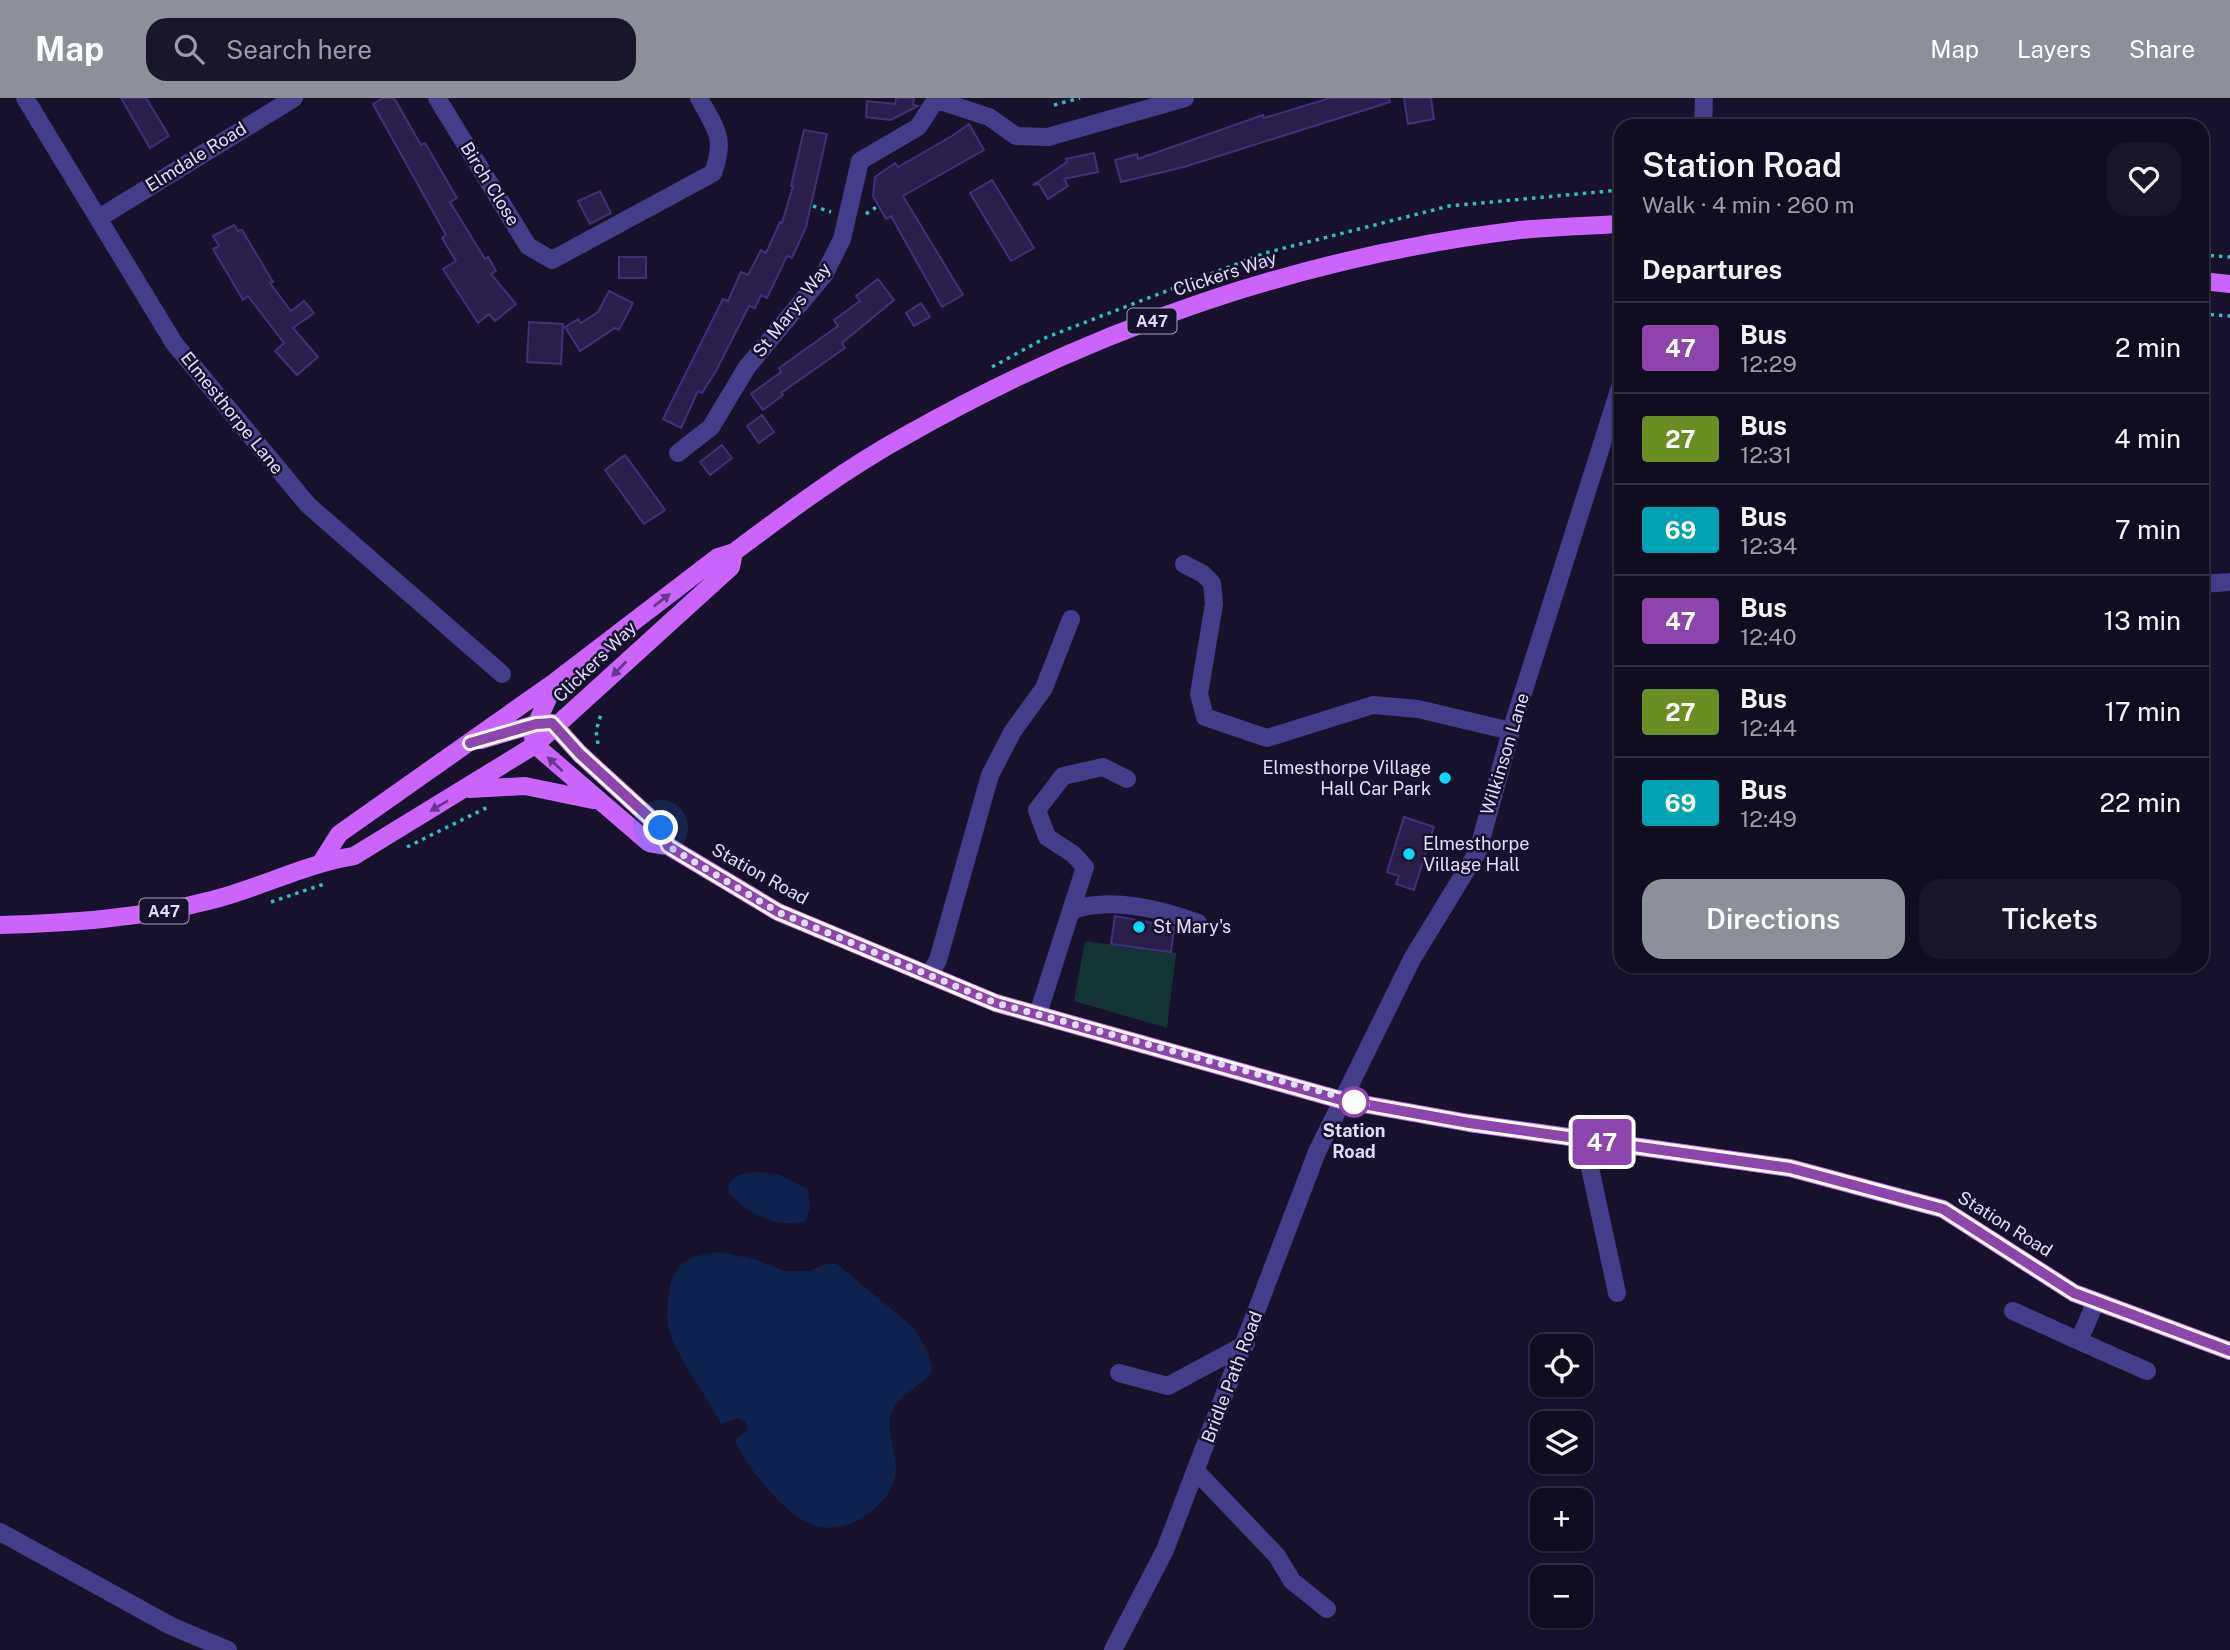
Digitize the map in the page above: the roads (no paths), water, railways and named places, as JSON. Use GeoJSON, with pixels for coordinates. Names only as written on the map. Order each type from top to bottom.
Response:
{"type":"FeatureCollection","features":[{"type":"Feature","properties":{"kind":"main road","name":"Clickers Way"},"geometry":{"type":"LineString","coordinates":[[321,861],[339,834],[556,681],[718,557],[734,552],[904,436],[1070,352],[1211,298],[1304,271],[1520,230],[1614,224]]}},
{"type":"Feature","properties":{"kind":"main road"},"geometry":{"type":"LineString","coordinates":[[2209,282],[2230,284]]}},
{"type":"Feature","properties":{"kind":"main road","name":"Clickers Way"},"geometry":{"type":"LineString","coordinates":[[0,925],[59,924],[163,911],[260,886],[321,861],[354,856],[535,745],[731,567],[734,552]]}},
{"type":"Feature","properties":{"kind":"main road"},"geometry":{"type":"LineString","coordinates":[[535,745],[532,736],[556,681]]}},
{"type":"Feature","properties":{"kind":"main road"},"geometry":{"type":"LineString","coordinates":[[470,743],[536,724],[548,722],[557,727]]}},
{"type":"Feature","properties":{"kind":"main road","name":"Station Road"},"geometry":{"type":"LineString","coordinates":[[557,727],[580,754],[661,828],[668,846]]}},
{"type":"Feature","properties":{"kind":"main road","name":"Station Road"},"geometry":{"type":"LineString","coordinates":[[535,745],[596,801],[649,843],[668,846],[778,912],[996,1003],[1341,1100],[1584,1140],[1790,1168],[1943,1209],[2074,1293],[2230,1351]]}},
{"type":"Feature","properties":{"kind":"main road"},"geometry":{"type":"LineString","coordinates":[[465,790],[525,786],[596,801]]}},
{"type":"Feature","properties":{"kind":"street","name":"Elmesthorpe Lane"},"geometry":{"type":"LineString","coordinates":[[25,98],[174,343],[307,505],[502,674]]}},
{"type":"Feature","properties":{"kind":"street","name":"Elmdale Road"},"geometry":{"type":"LineString","coordinates":[[99,218],[295,98]]}},
{"type":"Feature","properties":{"kind":"street","name":"Birch Close"},"geometry":{"type":"LineString","coordinates":[[437,98],[528,246],[552,260],[713,173],[721,151],[716,129],[699,98]]}},
{"type":"Feature","properties":{"kind":"street"},"geometry":{"type":"LineString","coordinates":[[937,99],[989,117],[1016,136],[1048,137],[1135,105],[1185,98]]}},
{"type":"Feature","properties":{"kind":"street","name":"St Marys Way"},"geometry":{"type":"LineString","coordinates":[[678,453],[711,427],[747,367],[824,275],[842,239],[860,161],[918,127],[937,99]]}},
{"type":"Feature","properties":{"kind":"street"},"geometry":{"type":"LineString","coordinates":[[1703,119],[1704,99]]}},
{"type":"Feature","properties":{"kind":"street","name":"Wilkinson Lane"},"geometry":{"type":"LineString","coordinates":[[1341,1100],[1412,959],[1478,851],[1511,731],[1614,411]]}},
{"type":"Feature","properties":{"kind":"street"},"geometry":{"type":"LineString","coordinates":[[1184,564],[1203,573],[1212,583],[1214,604],[1199,694],[1205,717],[1267,738],[1373,705],[1418,709],[1511,731]]}},
{"type":"Feature","properties":{"kind":"street"},"geometry":{"type":"LineString","coordinates":[[2209,584],[2230,582]]}},
{"type":"Feature","properties":{"kind":"street"},"geometry":{"type":"LineString","coordinates":[[929,975],[938,960],[989,775],[1013,731],[1044,688],[1071,619]]}},
{"type":"Feature","properties":{"kind":"street"},"geometry":{"type":"LineString","coordinates":[[1038,1014],[1085,867],[1073,854],[1047,837],[1037,810],[1063,776],[1103,768],[1127,779]]}},
{"type":"Feature","properties":{"kind":"street"},"geometry":{"type":"LineString","coordinates":[[1071,911],[1085,905],[1105,904],[1172,914],[1198,923]]}},
{"type":"Feature","properties":{"kind":"street","name":"Bridle Path Road"},"geometry":{"type":"LineString","coordinates":[[1113,1650],[1165,1550],[1246,1344],[1317,1152],[1341,1100]]}},
{"type":"Feature","properties":{"kind":"street"},"geometry":{"type":"LineString","coordinates":[[1584,1140],[1617,1293]]}},
{"type":"Feature","properties":{"kind":"street"},"geometry":{"type":"LineString","coordinates":[[2080,1341],[2096,1301]]}},
{"type":"Feature","properties":{"kind":"street"},"geometry":{"type":"LineString","coordinates":[[2013,1311],[2147,1371]]}},
{"type":"Feature","properties":{"kind":"street"},"geometry":{"type":"LineString","coordinates":[[1119,1373],[1168,1386],[1246,1344]]}},
{"type":"Feature","properties":{"kind":"street"},"geometry":{"type":"LineString","coordinates":[[1196,1471],[1278,1556],[1293,1581],[1327,1609]]}},
{"type":"Feature","properties":{"kind":"street"},"geometry":{"type":"LineString","coordinates":[[0,1532],[171,1626],[228,1650]]}},
{"type":"Feature","properties":{"kind":"water"},"geometry":{"type":"Polygon","coordinates":[[[761,1172],[780,1175],[808,1189],[810,1208],[806,1221],[774,1222],[755,1214],[730,1194],[728,1186],[734,1178],[761,1172]]]}},
{"type":"Feature","properties":{"kind":"water"},"geometry":{"type":"Polygon","coordinates":[[[721,1252],[757,1260],[784,1271],[809,1271],[826,1264],[837,1264],[913,1327],[928,1352],[932,1369],[929,1375],[898,1402],[892,1412],[890,1431],[896,1462],[893,1484],[880,1503],[862,1518],[841,1526],[819,1527],[787,1509],[766,1487],[740,1451],[735,1440],[748,1430],[745,1421],[738,1418],[721,1424],[676,1348],[667,1317],[671,1282],[675,1273],[686,1261],[721,1252]]]}},
{"type":"Feature","properties":{"kind":"place","name":"Elmesthorpe Village Hall Car Park"},"geometry":{"type":"Point","coordinates":[1445,778]}},
{"type":"Feature","properties":{"kind":"place","name":"Elmesthorpe Village Hall"},"geometry":{"type":"Point","coordinates":[1409,854]}},
{"type":"Feature","properties":{"kind":"place","name":"St Mary's"},"geometry":{"type":"Point","coordinates":[1139,927]}},
{"type":"Feature","properties":{"kind":"place","name":"Station Road"},"geometry":{"type":"Point","coordinates":[1354,1102]}}]}
